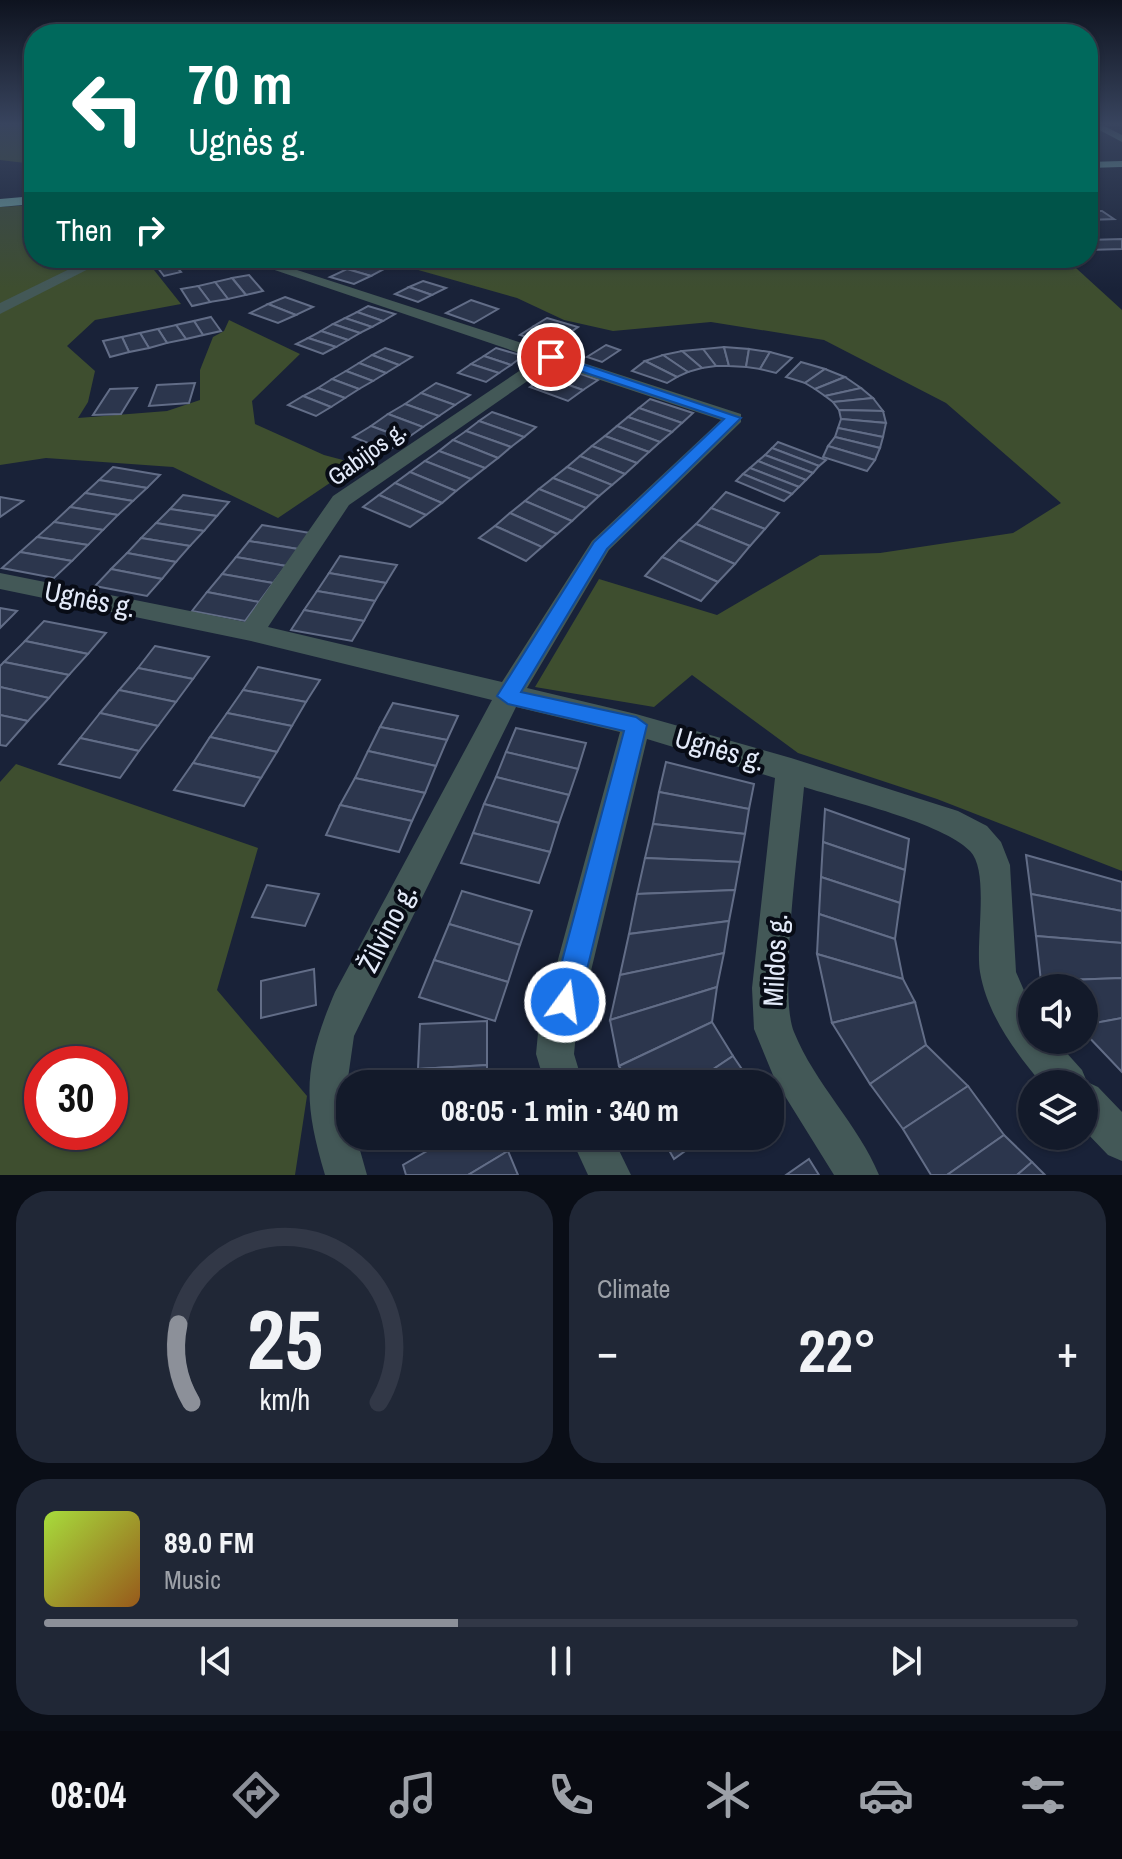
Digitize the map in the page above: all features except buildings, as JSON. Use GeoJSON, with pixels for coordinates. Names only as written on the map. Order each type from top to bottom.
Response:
{"type":"FeatureCollection","features":[{"type":"Feature","properties":{"kind":"highway"},"geometry":{"type":"LineString","coordinates":[[0,196],[24,194]]}},
{"type":"Feature","properties":{"kind":"highway"},"geometry":{"type":"LineString","coordinates":[[0,203],[24,201]]}},
{"type":"Feature","properties":{"kind":"street"},"geometry":{"type":"LineString","coordinates":[[0,309],[83,268]]}},
{"type":"Feature","properties":{"kind":"street"},"geometry":{"type":"LineString","coordinates":[[277,268],[551,357]]}},
{"type":"Feature","properties":{"kind":"street","name":"Žilvino g."},"geometry":{"type":"LineString","coordinates":[[346,1175],[337,1146],[329,1088],[332,1046],[348,1005],[508,696],[600,546],[734,418],[551,357]]}},
{"type":"Feature","properties":{"kind":"street","name":"Gabijos g."},"geometry":{"type":"LineString","coordinates":[[251,632],[341,501],[551,357]]}},
{"type":"Feature","properties":{"kind":"street","name":"Ugnės g."},"geometry":{"type":"LineString","coordinates":[[0,581],[251,632],[636,725],[791,770],[952,822],[980,838],[994,864],[995,952],[1001,986],[1036,1050],[1055,1070]]}},
{"type":"Feature","properties":{"kind":"street"},"geometry":{"type":"LineString","coordinates":[[560,1070],[555,1054],[557,1033],[636,725]]}},
{"type":"Feature","properties":{"kind":"street","name":"Mildos g."},"geometry":{"type":"LineString","coordinates":[[791,770],[770,988],[773,1029],[789,1066],[858,1175]]}},
{"type":"Feature","properties":{"kind":"street"},"geometry":{"type":"LineString","coordinates":[[1098,1116],[1122,1141]]}},
{"type":"Feature","properties":{"kind":"street"},"geometry":{"type":"LineString","coordinates":[[597,1150],[610,1175]]}},
{"type":"Feature","properties":{"kind":"green space"},"geometry":{"type":"Polygon","coordinates":[[[24,206],[24,268],[150,268],[181,304],[95,320],[67,346],[95,371],[88,402],[78,418],[167,411],[200,400],[200,370],[213,337],[224,331],[229,320],[300,354],[252,401],[255,424],[324,455],[358,464],[278,518],[173,467],[46,458],[0,465],[0,207],[24,206]]]}},
{"type":"Feature","properties":{"kind":"green space"},"geometry":{"type":"Polygon","coordinates":[[[411,268],[1076,268],[1122,310],[1122,871],[937,799],[798,753],[692,675],[654,707],[535,687],[599,579],[717,615],[820,555],[880,553],[1013,533],[1061,503],[946,403],[824,340],[711,322],[613,331],[564,320],[517,298],[411,268]]]}},
{"type":"Feature","properties":{"kind":"green space"},"geometry":{"type":"Polygon","coordinates":[[[16,764],[258,848],[217,990],[307,1096],[295,1175],[0,1175],[0,782],[16,764]]]}},
{"type":"Feature","properties":{"kind":"route"},"geometry":{"type":"LineString","coordinates":[[551,357],[734,418],[600,546],[508,696],[636,725],[565,1002]]}}]}
